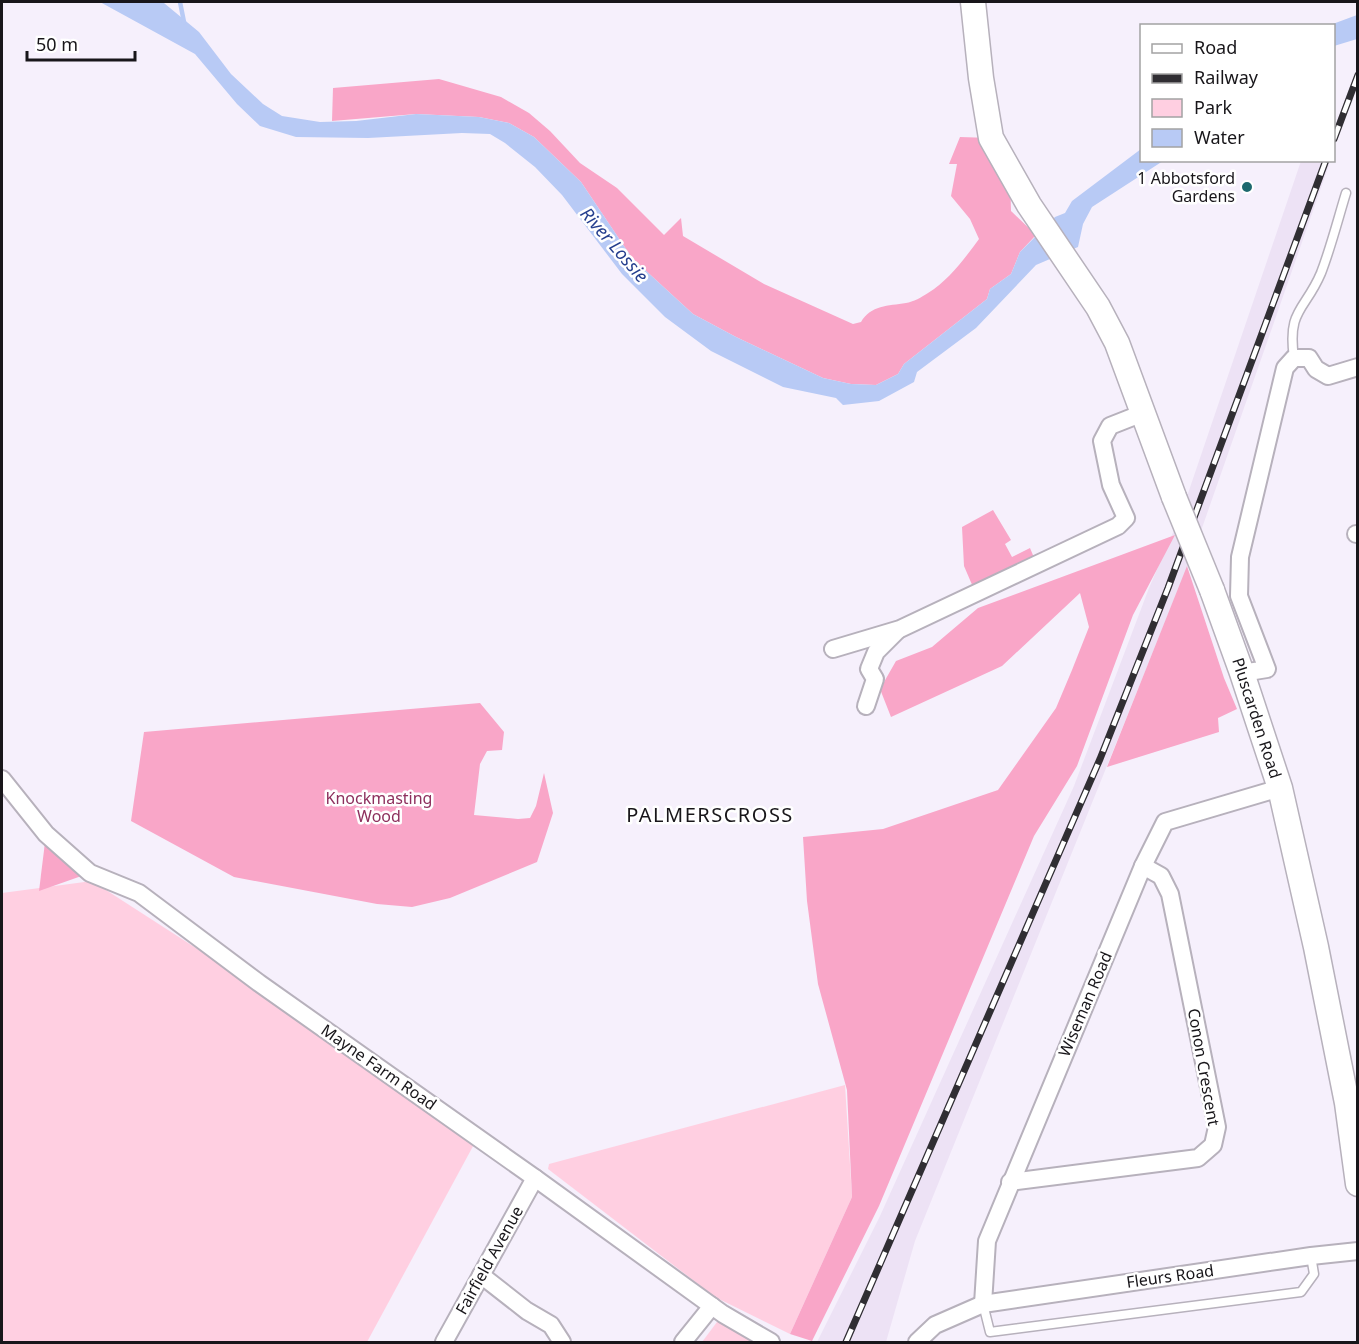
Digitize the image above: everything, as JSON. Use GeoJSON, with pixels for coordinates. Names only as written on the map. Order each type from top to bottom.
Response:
{"type":"FeatureCollection","features":[{"type":"Feature","properties":{"kind":"main road","name":"Pluscarden Road"},"geometry":{"type":"LineString","coordinates":[[973,2],[981,78],[991,138],[1029,205],[1079,277],[1117,343],[1174,497],[1212,590],[1280,788],[1352,1102],[1358,1184]]}},
{"type":"Feature","properties":{"kind":"street"},"geometry":{"type":"LineString","coordinates":[[1242,673],[1266,669],[1239,596],[1240,557],[1285,368],[1294,358],[1309,358],[1316,369],[1328,376],[1358,367]]}},
{"type":"Feature","properties":{"kind":"street"},"geometry":{"type":"LineString","coordinates":[[832,649],[900,629],[1118,526],[1126,518],[1111,485],[1102,441],[1110,426],[1143,413]]}},
{"type":"Feature","properties":{"kind":"street"},"geometry":{"type":"LineString","coordinates":[[866,706],[875,679],[869,669],[876,652],[900,629]]}},
{"type":"Feature","properties":{"kind":"street","name":"Mayne Farm Road"},"geometry":{"type":"LineString","coordinates":[[2,779],[46,834],[90,873],[139,893],[260,983],[712,1306],[771,1342]]}},
{"type":"Feature","properties":{"kind":"street","name":"Wiseman Road"},"geometry":{"type":"LineString","coordinates":[[984,1304],[987,1241],[1143,866],[1165,822],[1280,788]]}},
{"type":"Feature","properties":{"kind":"street","name":"Conon Crescent"},"geometry":{"type":"LineString","coordinates":[[1010,1182],[1198,1158],[1213,1145],[1217,1127],[1170,894],[1161,876],[1143,866]]}},
{"type":"Feature","properties":{"kind":"street","name":"Fairfield Avenue"},"geometry":{"type":"LineString","coordinates":[[444,1342],[535,1178]]}},
{"type":"Feature","properties":{"kind":"street","name":"Fleurs Road"},"geometry":{"type":"LineString","coordinates":[[917,1342],[935,1325],[984,1304],[1358,1251]]}},
{"type":"Feature","properties":{"kind":"street"},"geometry":{"type":"LineString","coordinates":[[481,1275],[527,1311],[551,1325],[562,1342]]}},
{"type":"Feature","properties":{"kind":"street"},"geometry":{"type":"LineString","coordinates":[[683,1342],[712,1306]]}},
{"type":"Feature","properties":{"kind":"lane"},"geometry":{"type":"LineString","coordinates":[[1294,358],[1291,338],[1293,322],[1298,309],[1321,271],[1346,193]]}},
{"type":"Feature","properties":{"kind":"lane"},"geometry":{"type":"LineString","coordinates":[[984,1304],[990,1332],[1301,1292],[1314,1274],[1311,1256]]}},
{"type":"Feature","properties":{"kind":"shaded area"},"geometry":{"type":"Polygon","coordinates":[[[1301,162],[1322,162],[1329,165],[1195,548],[915,1241],[886,1342],[817,1342],[880,1216],[1074,786],[1149,588],[1181,514],[1301,162]]]}},
{"type":"Feature","properties":{"kind":"green space"},"geometry":{"type":"Polygon","coordinates":[[[439,79],[501,97],[529,113],[550,131],[580,163],[617,188],[664,235],[681,218],[683,236],[764,284],[853,324],[861,322],[875,309],[912,302],[936,288],[950,275],[979,239],[970,219],[951,196],[957,164],[949,164],[960,137],[991,138],[1010,173],[1011,211],[1036,235],[1020,252],[1011,274],[990,289],[987,299],[904,364],[898,374],[876,385],[851,384],[823,378],[693,314],[632,258],[581,182],[534,137],[509,123],[479,117],[416,114],[332,121],[333,88],[439,79]]]}},
{"type":"Feature","properties":{"kind":"green space"},"geometry":{"type":"Polygon","coordinates":[[[993,510],[1011,540],[1005,544],[1012,557],[1030,548],[1035,560],[973,587],[964,566],[962,527],[993,510]]]}},
{"type":"Feature","properties":{"kind":"green space"},"geometry":{"type":"Polygon","coordinates":[[[1175,535],[1133,615],[1077,766],[1034,836],[879,1206],[812,1341],[790,1334],[852,1197],[847,1090],[818,984],[807,901],[803,837],[883,829],[998,790],[1056,708],[1072,670],[1089,627],[1080,593],[1002,666],[891,717],[880,689],[896,661],[932,647],[978,608],[1175,535]]]}},
{"type":"Feature","properties":{"kind":"green space"},"geometry":{"type":"Polygon","coordinates":[[[1187,566],[1224,678],[1237,709],[1218,718],[1219,732],[1107,767],[1187,566]]]}},
{"type":"Feature","properties":{"kind":"green space","name":"Knockmasting Wood"},"geometry":{"type":"Polygon","coordinates":[[[480,703],[504,732],[502,750],[487,751],[480,764],[474,815],[530,818],[536,806],[544,773],[553,813],[537,862],[450,898],[412,907],[377,904],[234,877],[131,821],[144,732],[480,703]]]}},
{"type":"Feature","properties":{"kind":"green space"},"geometry":{"type":"Polygon","coordinates":[[[46,834],[90,873],[39,891],[46,834]]]}},
{"type":"Feature","properties":{"kind":"green space"},"geometry":{"type":"Polygon","coordinates":[[[92,881],[357,1052],[478,1137],[367,1342],[2,1342],[2,893],[92,881]]]}},
{"type":"Feature","properties":{"kind":"green space"},"geometry":{"type":"Polygon","coordinates":[[[845,1085],[852,1197],[790,1334],[715,1297],[548,1169],[549,1164],[845,1085]]]}},
{"type":"Feature","properties":{"kind":"green space"},"geometry":{"type":"Polygon","coordinates":[[[723,1314],[771,1342],[702,1342],[723,1314]]]}},
{"type":"Feature","properties":{"kind":"water","name":"River Lossie"},"geometry":{"type":"Polygon","coordinates":[[[100,2],[164,3],[199,32],[231,74],[263,104],[282,116],[320,122],[356,121],[416,114],[479,117],[509,123],[534,137],[581,182],[632,258],[693,314],[823,378],[851,384],[876,385],[898,374],[904,364],[987,299],[990,289],[1011,274],[1020,252],[1055,217],[1065,213],[1072,201],[1140,150],[1140,162],[1161,162],[1092,207],[1083,224],[1078,247],[1036,265],[976,328],[917,372],[914,382],[879,401],[843,405],[836,398],[783,387],[711,351],[665,317],[622,274],[562,195],[535,167],[490,134],[462,133],[368,138],[296,137],[260,126],[237,104],[195,54],[100,2]]]}},
{"type":"Feature","properties":{"kind":"water"},"geometry":{"type":"Polygon","coordinates":[[[1357,15],[1357,39],[1335,46],[1335,24],[1333,24],[1357,15]]]}},
{"type":"Feature","properties":{"kind":"waterway"},"geometry":{"type":"LineString","coordinates":[[180,2],[184,22]]}},
{"type":"Feature","properties":{"kind":"railway"},"geometry":{"type":"LineString","coordinates":[[1335,136],[1358,75]]}},
{"type":"Feature","properties":{"kind":"railway"},"geometry":{"type":"LineString","coordinates":[[846,1342],[1100,759],[1168,588],[1325,162]]}},
{"type":"Feature","properties":{"kind":"place","name":"1 Abbotsford Gardens"},"geometry":{"type":"Point","coordinates":[1247,187]}},
{"type":"Feature","properties":{"kind":"district","name":"PALMERSCROSS"},"geometry":{"type":"Point","coordinates":[710,815]}}]}
